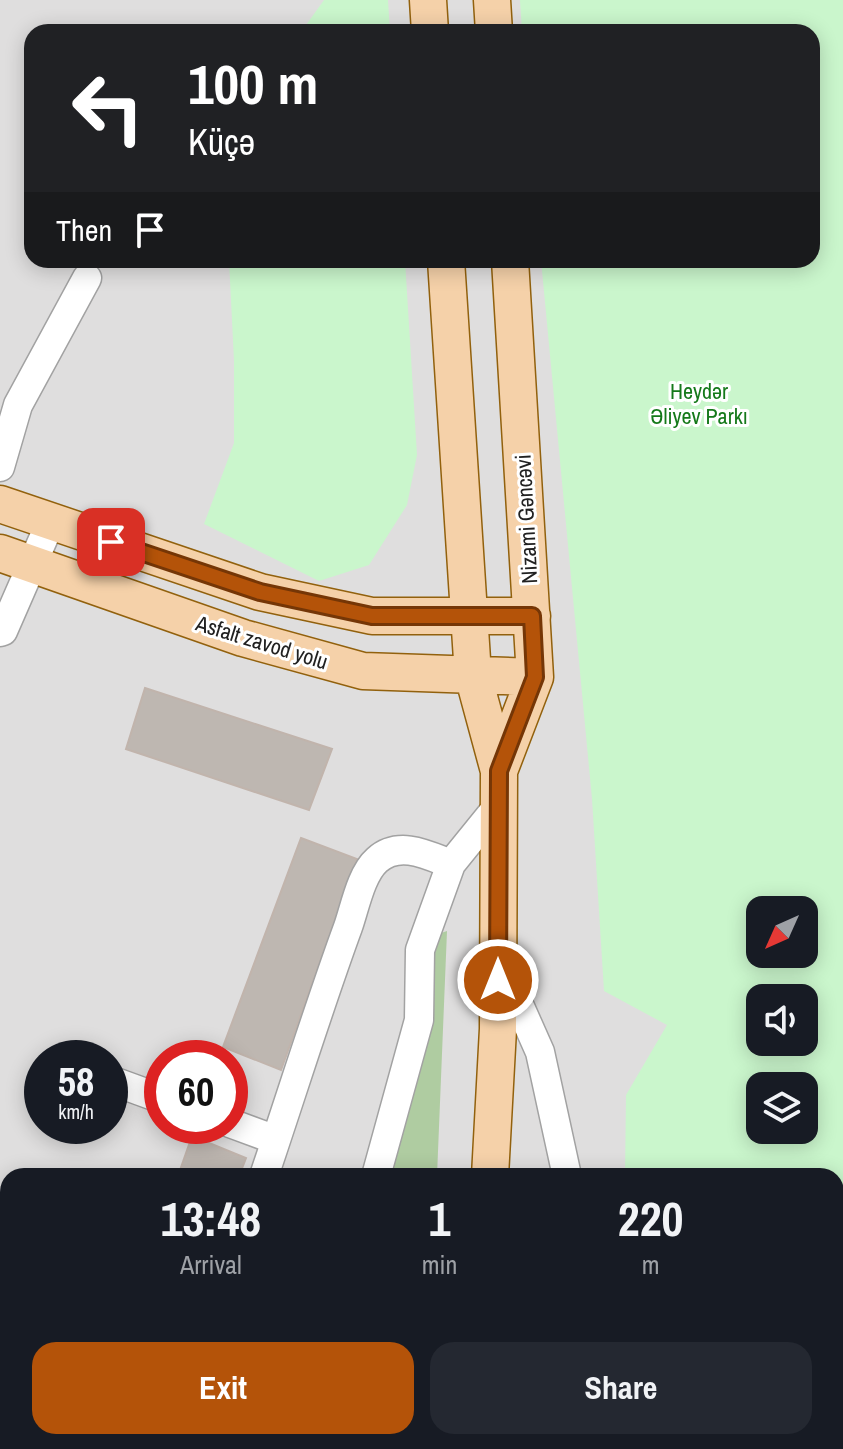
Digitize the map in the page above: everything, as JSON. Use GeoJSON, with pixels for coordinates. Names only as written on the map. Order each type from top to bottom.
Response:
{"type":"FeatureCollection","features":[{"type":"Feature","properties":{"kind":"main road"},"geometry":{"type":"LineString","coordinates":[[428,0],[430,24]]}},
{"type":"Feature","properties":{"kind":"main road"},"geometry":{"type":"LineString","coordinates":[[492,0],[494,24]]}},
{"type":"Feature","properties":{"kind":"main road","name":"Nizami Gəncəvi"},"geometry":{"type":"LineString","coordinates":[[447,268],[473,675],[499,771],[498,1029],[490,1168]]}},
{"type":"Feature","properties":{"kind":"main road","name":"Nizami Gəncəvi"},"geometry":{"type":"LineString","coordinates":[[499,771],[535,677],[510,268]]}},
{"type":"Feature","properties":{"kind":"main road"},"geometry":{"type":"LineString","coordinates":[[0,504],[260,592],[372,616],[532,616]]}},
{"type":"Feature","properties":{"kind":"main road","name":"Asfalt zavod yolu"},"geometry":{"type":"LineString","coordinates":[[16,559],[243,638],[363,671],[535,677]]}},
{"type":"Feature","properties":{"kind":"street"},"geometry":{"type":"LineString","coordinates":[[0,467],[18,405],[87,278]]}},
{"type":"Feature","properties":{"kind":"street"},"geometry":{"type":"LineString","coordinates":[[0,632],[3,631],[16,559],[51,521]]}},
{"type":"Feature","properties":{"kind":"street"},"geometry":{"type":"LineString","coordinates":[[378,1168],[419,1020],[420,950],[451,864],[498,806]]}},
{"type":"Feature","properties":{"kind":"street"},"geometry":{"type":"LineString","coordinates":[[267,1168],[339,951],[365,878],[375,860],[392,850],[416,851],[451,864]]}},
{"type":"Feature","properties":{"kind":"street"},"geometry":{"type":"LineString","coordinates":[[497,956],[540,1052],[565,1168]]}},
{"type":"Feature","properties":{"kind":"street"},"geometry":{"type":"LineString","coordinates":[[248,1130],[276,1140]]}},
{"type":"Feature","properties":{"kind":"shaded area"},"geometry":{"type":"Polygon","coordinates":[[[0,0],[843,0],[843,1168],[0,1168],[0,0]]]}},
{"type":"Feature","properties":{"kind":"green space"},"geometry":{"type":"Polygon","coordinates":[[[324,0],[388,0],[390,24],[307,24],[324,0]]]}},
{"type":"Feature","properties":{"kind":"green space","name":"Heydər Əliyev Parkı"},"geometry":{"type":"Polygon","coordinates":[[[520,0],[843,0],[843,1168],[625,1168],[626,1095],[667,1025],[604,991],[592,799],[542,268],[820,268],[820,24],[522,24],[520,0]]]}},
{"type":"Feature","properties":{"kind":"green space"},"geometry":{"type":"Polygon","coordinates":[[[229,268],[405,268],[417,455],[407,505],[369,565],[319,581],[204,524],[234,443],[229,268]]]}},
{"type":"Feature","properties":{"kind":"green space"},"geometry":{"type":"Polygon","coordinates":[[[447,931],[437,1168],[391,1168],[432,936],[447,931]]]}},
{"type":"Feature","properties":{"kind":"building"},"geometry":{"type":"Polygon","coordinates":[[[145,688],[332,749],[309,810],[126,749],[145,688]]]}},
{"type":"Feature","properties":{"kind":"building"},"geometry":{"type":"Polygon","coordinates":[[[301,838],[357,859],[281,1070],[248,1057],[248,1040],[226,1040],[301,838]]]}},
{"type":"Feature","properties":{"kind":"building"},"geometry":{"type":"Polygon","coordinates":[[[189,1144],[212,1144],[246,1158],[242,1168],[181,1168],[189,1144]]]}},
{"type":"Feature","properties":{"kind":"route"},"geometry":{"type":"LineString","coordinates":[[111,542],[260,592],[372,616],[532,616],[535,677],[499,771],[498,980]]}}]}
